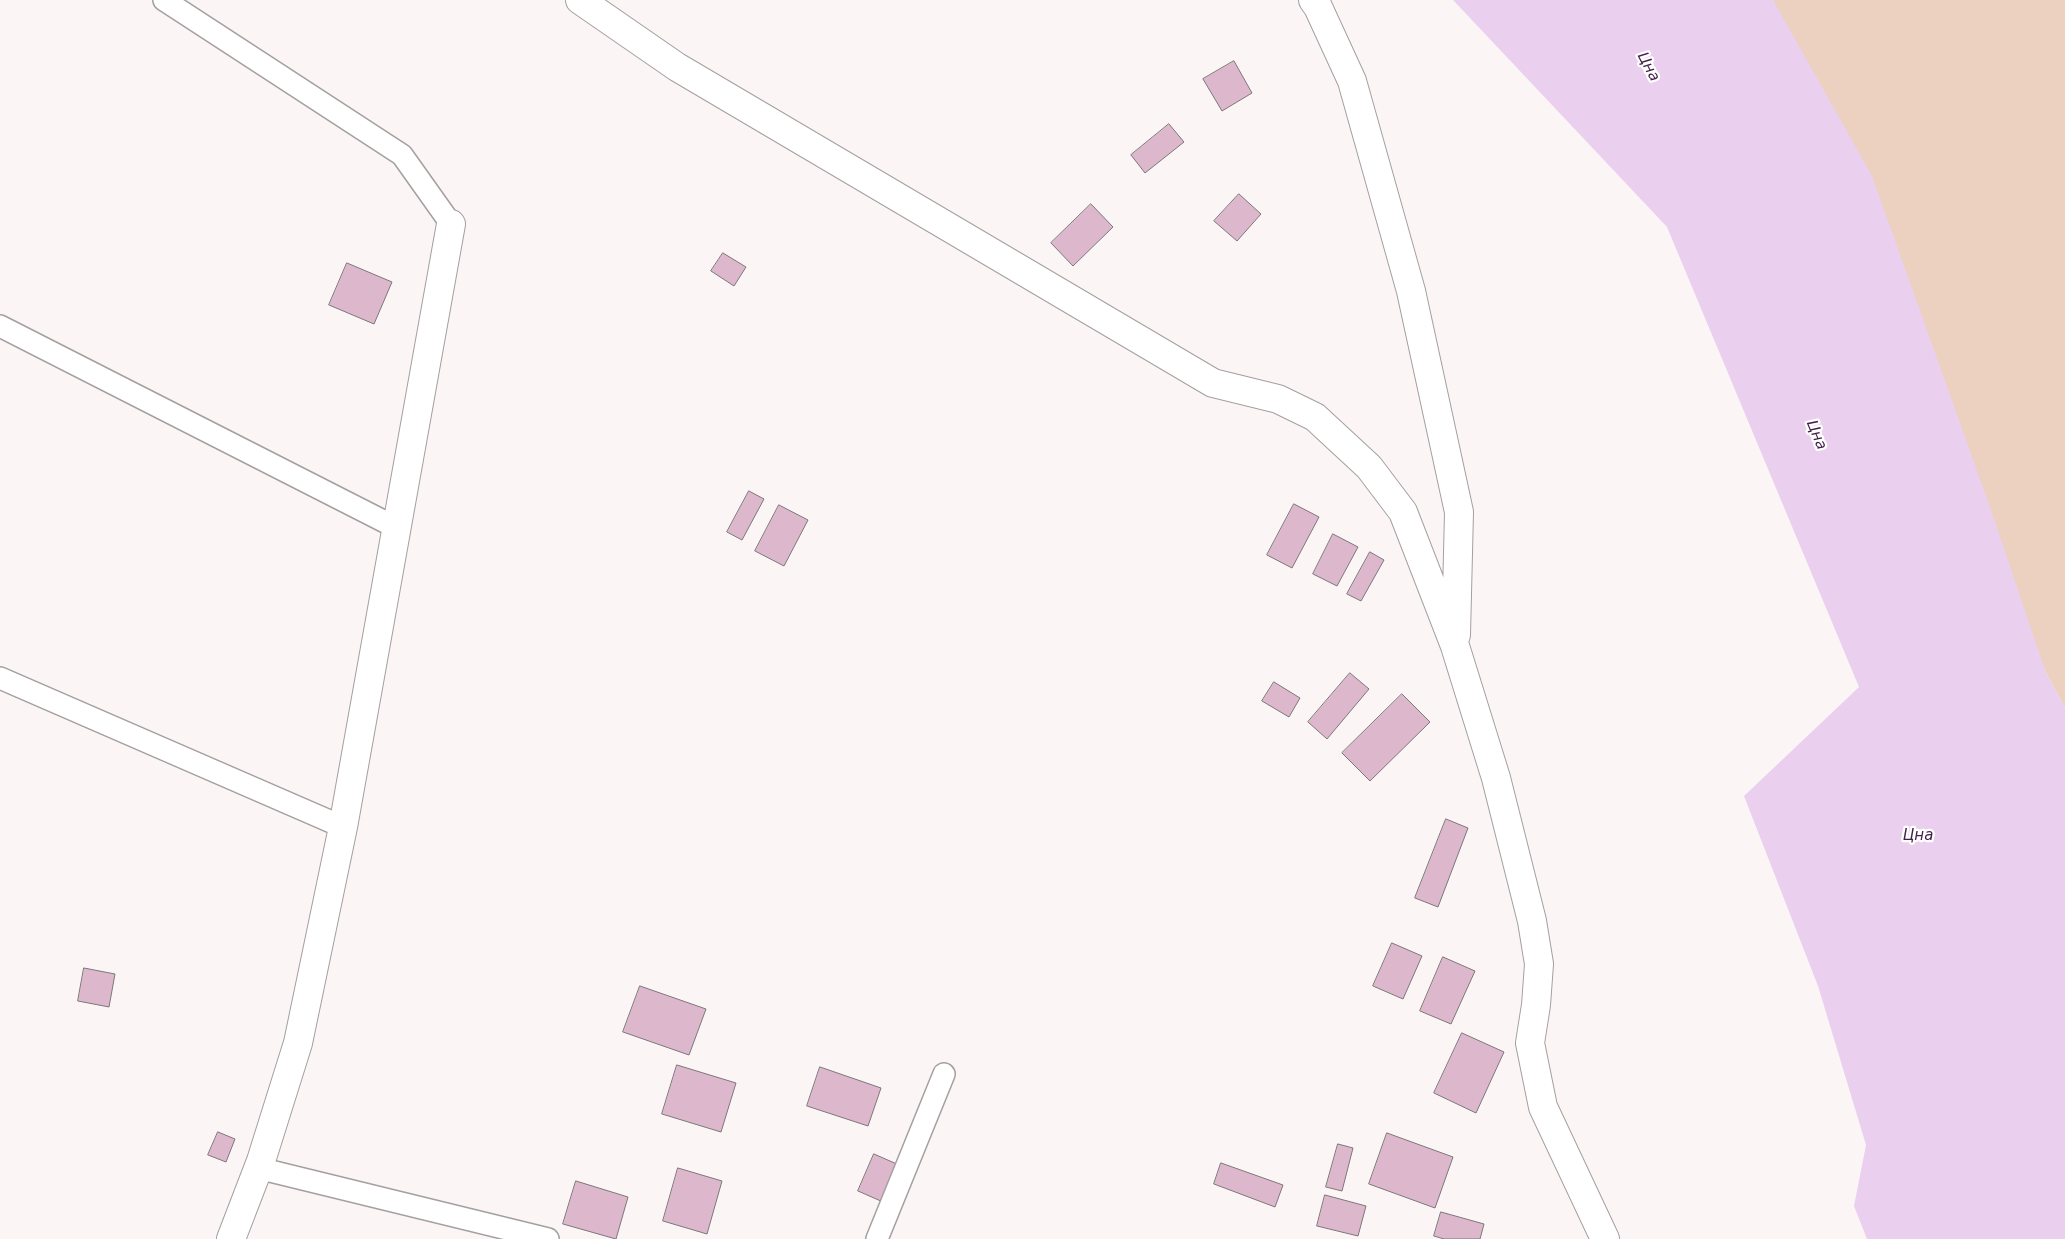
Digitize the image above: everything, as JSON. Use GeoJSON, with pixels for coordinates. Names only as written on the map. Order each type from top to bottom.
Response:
{"type":"FeatureCollection","features":[{"type":"Feature","properties":{"kind":"street"},"geometry":{"type":"LineString","coordinates":[[580,0],[677,68],[1213,383],[1278,399],[1315,417],[1369,467],[1403,512],[1456,646],[1496,778],[1532,921],[1539,964],[1536,1005],[1530,1043],[1543,1107],[1605,1239]]}},
{"type":"Feature","properties":{"kind":"street"},"geometry":{"type":"LineString","coordinates":[[1313,0],[1352,81],[1411,290],[1458,512],[1456,646]]}},
{"type":"Feature","properties":{"kind":"street"},"geometry":{"type":"LineString","coordinates":[[231,1239],[258,1168],[298,1043],[343,827],[451,224]]}},
{"type":"Feature","properties":{"kind":"lane"},"geometry":{"type":"LineString","coordinates":[[170,1],[402,155],[451,224]]}},
{"type":"Feature","properties":{"kind":"lane"},"geometry":{"type":"LineString","coordinates":[[0,326],[396,528]]}},
{"type":"Feature","properties":{"kind":"lane"},"geometry":{"type":"LineString","coordinates":[[0,678],[343,827]]}},
{"type":"Feature","properties":{"kind":"lane"},"geometry":{"type":"LineString","coordinates":[[877,1239],[944,1074]]}},
{"type":"Feature","properties":{"kind":"lane"},"geometry":{"type":"LineString","coordinates":[[258,1168],[548,1239]]}},
{"type":"Feature","properties":{"kind":"shaded area"},"geometry":{"type":"Polygon","coordinates":[[[1773,0],[2065,0],[2065,708],[2046,673],[1773,0]]]}},
{"type":"Feature","properties":{"kind":"water","name":"Цна"},"geometry":{"type":"Polygon","coordinates":[[[1453,0],[1773,0],[1872,176],[1991,510],[2046,673],[2065,708],[2065,1239],[1867,1239],[1854,1206],[1866,1145],[1818,986],[1744,796],[1859,687],[1667,227],[1453,0]]]}},
{"type":"Feature","properties":{"kind":"building"},"geometry":{"type":"Polygon","coordinates":[[[1234,61],[1252,93],[1222,111],[1203,79],[1234,61]]]}},
{"type":"Feature","properties":{"kind":"building"},"geometry":{"type":"Polygon","coordinates":[[[1169,124],[1184,142],[1145,173],[1131,155],[1169,124]]]}},
{"type":"Feature","properties":{"kind":"building"},"geometry":{"type":"Polygon","coordinates":[[[1239,194],[1261,214],[1237,241],[1214,221],[1239,194]]]}},
{"type":"Feature","properties":{"kind":"building"},"geometry":{"type":"Polygon","coordinates":[[[1091,204],[1113,227],[1073,266],[1051,243],[1091,204]]]}},
{"type":"Feature","properties":{"kind":"building"},"geometry":{"type":"Polygon","coordinates":[[[723,253],[746,267],[734,286],[711,271],[723,253]]]}},
{"type":"Feature","properties":{"kind":"building"},"geometry":{"type":"Polygon","coordinates":[[[347,263],[392,282],[374,324],[329,305],[347,263]]]}},
{"type":"Feature","properties":{"kind":"building"},"geometry":{"type":"Polygon","coordinates":[[[749,491],[764,499],[742,540],[727,532],[749,491]]]}},
{"type":"Feature","properties":{"kind":"building"},"geometry":{"type":"Polygon","coordinates":[[[1294,504],[1319,517],[1292,568],[1267,555],[1294,504]]]}},
{"type":"Feature","properties":{"kind":"building"},"geometry":{"type":"Polygon","coordinates":[[[779,505],[808,520],[784,566],[755,551],[779,505]]]}},
{"type":"Feature","properties":{"kind":"building"},"geometry":{"type":"Polygon","coordinates":[[[1333,534],[1358,547],[1337,586],[1313,574],[1333,534]]]}},
{"type":"Feature","properties":{"kind":"building"},"geometry":{"type":"Polygon","coordinates":[[[1370,552],[1384,560],[1361,601],[1347,594],[1370,552]]]}},
{"type":"Feature","properties":{"kind":"building"},"geometry":{"type":"Polygon","coordinates":[[[1350,673],[1369,689],[1327,739],[1308,722],[1350,673]]]}},
{"type":"Feature","properties":{"kind":"building"},"geometry":{"type":"Polygon","coordinates":[[[1274,682],[1300,698],[1289,717],[1262,701],[1274,682]]]}},
{"type":"Feature","properties":{"kind":"building"},"geometry":{"type":"Polygon","coordinates":[[[1402,694],[1430,722],[1370,781],[1342,753],[1402,694]]]}},
{"type":"Feature","properties":{"kind":"building"},"geometry":{"type":"Polygon","coordinates":[[[1446,819],[1468,828],[1438,907],[1415,898],[1446,819]]]}},
{"type":"Feature","properties":{"kind":"building"},"geometry":{"type":"Polygon","coordinates":[[[1392,943],[1422,956],[1403,999],[1373,986],[1392,943]]]}},
{"type":"Feature","properties":{"kind":"building"},"geometry":{"type":"Polygon","coordinates":[[[1443,957],[1475,971],[1451,1024],[1420,1011],[1443,957]]]}},
{"type":"Feature","properties":{"kind":"building"},"geometry":{"type":"Polygon","coordinates":[[[84,968],[115,974],[109,1007],[78,1001],[84,968]]]}},
{"type":"Feature","properties":{"kind":"building"},"geometry":{"type":"Polygon","coordinates":[[[640,986],[706,1009],[689,1055],[623,1032],[640,986]]]}},
{"type":"Feature","properties":{"kind":"building"},"geometry":{"type":"Polygon","coordinates":[[[1462,1033],[1504,1052],[1476,1113],[1434,1093],[1462,1033]]]}},
{"type":"Feature","properties":{"kind":"building"},"geometry":{"type":"Polygon","coordinates":[[[677,1065],[736,1083],[721,1132],[662,1114],[677,1065]]]}},
{"type":"Feature","properties":{"kind":"building"},"geometry":{"type":"Polygon","coordinates":[[[820,1067],[881,1088],[868,1126],[807,1106],[820,1067]]]}},
{"type":"Feature","properties":{"kind":"building"},"geometry":{"type":"Polygon","coordinates":[[[218,1132],[235,1139],[226,1162],[208,1155],[218,1132]]]}},
{"type":"Feature","properties":{"kind":"building"},"geometry":{"type":"Polygon","coordinates":[[[1387,1133],[1453,1157],[1435,1208],[1369,1184],[1387,1133]]]}},
{"type":"Feature","properties":{"kind":"building"},"geometry":{"type":"Polygon","coordinates":[[[1338,1144],[1353,1148],[1342,1191],[1326,1187],[1338,1144]]]}},
{"type":"Feature","properties":{"kind":"building"},"geometry":{"type":"Polygon","coordinates":[[[874,1154],[899,1165],[883,1202],[858,1191],[874,1154]]]}},
{"type":"Feature","properties":{"kind":"building"},"geometry":{"type":"Polygon","coordinates":[[[1221,1163],[1283,1185],[1275,1207],[1214,1184],[1221,1163]]]}},
{"type":"Feature","properties":{"kind":"building"},"geometry":{"type":"Polygon","coordinates":[[[678,1168],[722,1181],[707,1234],[663,1221],[678,1168]]]}},
{"type":"Feature","properties":{"kind":"building"},"geometry":{"type":"Polygon","coordinates":[[[576,1181],[628,1197],[616,1239],[563,1224],[576,1181]]]}},
{"type":"Feature","properties":{"kind":"building"},"geometry":{"type":"Polygon","coordinates":[[[1325,1195],[1366,1206],[1358,1236],[1317,1226],[1325,1195]]]}},
{"type":"Feature","properties":{"kind":"building"},"geometry":{"type":"Polygon","coordinates":[[[1441,1212],[1484,1224],[1480,1239],[1444,1239],[1434,1236],[1441,1212]]]}}]}
